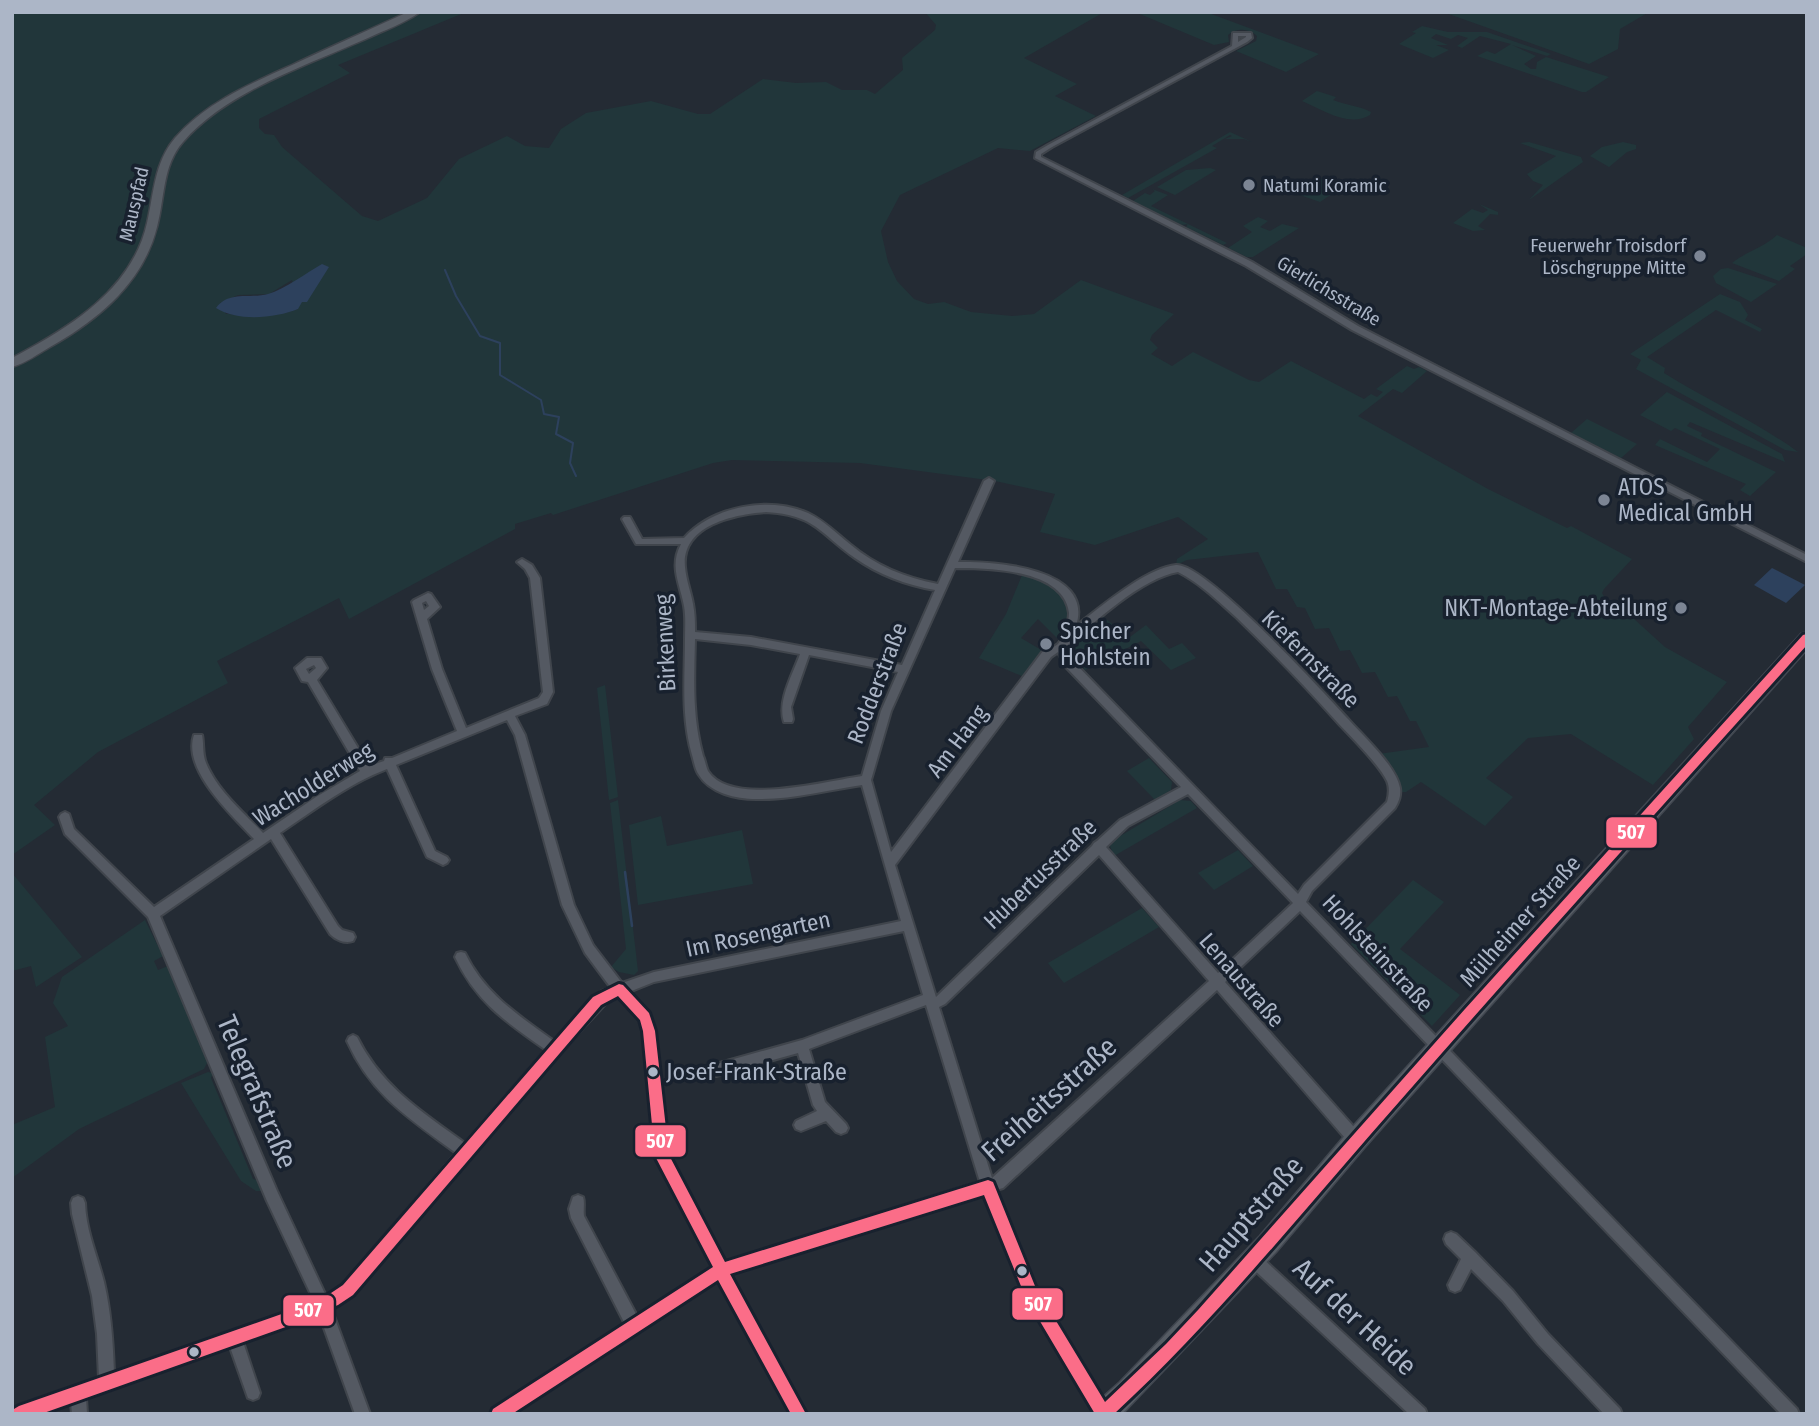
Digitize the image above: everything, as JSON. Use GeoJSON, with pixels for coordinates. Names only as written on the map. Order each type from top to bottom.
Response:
{"type":"FeatureCollection","features":[{"type":"Feature","properties":{"kind":"main road","name":"Mülheimer Straße"},"geometry":{"type":"LineString","coordinates":[[1439,1049],[1807,638]]}},
{"type":"Feature","properties":{"kind":"main road","name":"Hauptstraße"},"geometry":{"type":"LineString","coordinates":[[1103,1414],[1129,1391],[1254,1260],[1356,1140],[1439,1049]]}},
{"type":"Feature","properties":{"kind":"street","name":"Mauspfad"},"geometry":{"type":"LineString","coordinates":[[12,363],[85,318],[131,273],[149,239],[162,167],[169,152],[193,126],[220,106],[256,86],[416,12]]}},
{"type":"Feature","properties":{"kind":"street","name":"Gierlichsstraße"},"geometry":{"type":"LineString","coordinates":[[1235,46],[1050,145],[1038,153],[1038,158],[1249,264],[1366,334],[1807,559]]}},
{"type":"Feature","properties":{"kind":"street","name":"Rodderstraße"},"geometry":{"type":"LineString","coordinates":[[989,481],[886,711],[866,780],[907,925],[988,1187],[1030,1291],[1103,1414]]}},
{"type":"Feature","properties":{"kind":"street"},"geometry":{"type":"LineString","coordinates":[[627,519],[639,542],[687,541],[701,528],[722,516],[756,509],[787,511],[816,520],[864,560],[886,572],[919,584],[941,588]]}},
{"type":"Feature","properties":{"kind":"street","name":"Birkenweg"},"geometry":{"type":"LineString","coordinates":[[687,541],[680,561],[689,609],[691,726],[707,780],[734,793],[765,795],[866,780]]}},
{"type":"Feature","properties":{"kind":"street","name":"Wacholderweg"},"geometry":{"type":"LineString","coordinates":[[153,914],[367,772],[389,761],[541,703],[548,692],[535,578],[529,567],[522,562]]}},
{"type":"Feature","properties":{"kind":"street"},"geometry":{"type":"LineString","coordinates":[[953,565],[1022,571],[1056,584],[1071,600],[1074,609],[1072,625],[1061,647]]}},
{"type":"Feature","properties":{"kind":"street","name":"Kiefernstraße"},"geometry":{"type":"LineString","coordinates":[[1061,647],[1079,630],[1157,573],[1181,568],[1203,581],[1329,706],[1390,775],[1395,798],[1383,815],[1308,888],[1301,901]]}},
{"type":"Feature","properties":{"kind":"street"},"geometry":{"type":"LineString","coordinates":[[421,618],[443,690],[463,734]]}},
{"type":"Feature","properties":{"kind":"street"},"geometry":{"type":"LineString","coordinates":[[690,635],[721,637],[904,669]]}},
{"type":"Feature","properties":{"kind":"street","name":"Hohlsteinstraße"},"geometry":{"type":"LineString","coordinates":[[1061,647],[1068,662],[1792,1414]]}},
{"type":"Feature","properties":{"kind":"street","name":"Am Hang"},"geometry":{"type":"LineString","coordinates":[[889,864],[1048,654],[1061,647]]}},
{"type":"Feature","properties":{"kind":"street"},"geometry":{"type":"LineString","coordinates":[[788,719],[786,707],[806,651]]}},
{"type":"Feature","properties":{"kind":"street"},"geometry":{"type":"LineString","coordinates":[[311,678],[367,772]]}},
{"type":"Feature","properties":{"kind":"street"},"geometry":{"type":"LineString","coordinates":[[510,716],[520,735],[568,905],[589,949],[619,989],[645,1017],[666,1166],[799,1414]]}},
{"type":"Feature","properties":{"kind":"street"},"geometry":{"type":"LineString","coordinates":[[198,738],[195,744],[202,765],[230,804],[262,840]]}},
{"type":"Feature","properties":{"kind":"street"},"geometry":{"type":"LineString","coordinates":[[389,761],[431,854],[443,860]]}},
{"type":"Feature","properties":{"kind":"street","name":"Hubertusstraße"},"geometry":{"type":"LineString","coordinates":[[716,1070],[802,1046],[930,1001],[941,1000],[1124,823],[1189,788]]}},
{"type":"Feature","properties":{"kind":"street","name":"Telegrafstraße"},"geometry":{"type":"LineString","coordinates":[[65,817],[69,831],[153,914],[272,1196],[323,1306],[363,1414]]}},
{"type":"Feature","properties":{"kind":"street"},"geometry":{"type":"LineString","coordinates":[[273,832],[334,930],[339,935],[349,937]]}},
{"type":"Feature","properties":{"kind":"street","name":"Lenaustraße"},"geometry":{"type":"LineString","coordinates":[[1098,846],[1356,1140]]}},
{"type":"Feature","properties":{"kind":"street","name":"Freiheitsstraße"},"geometry":{"type":"LineString","coordinates":[[498,1414],[633,1324],[721,1270],[998,1184],[1295,910],[1301,901]]}},
{"type":"Feature","properties":{"kind":"street","name":"Im Rosengarten"},"geometry":{"type":"LineString","coordinates":[[18,1414],[323,1306],[348,1290],[597,1001],[619,989],[654,977],[907,925]]}},
{"type":"Feature","properties":{"kind":"street"},"geometry":{"type":"LineString","coordinates":[[461,957],[473,981],[494,1002],[555,1049]]}},
{"type":"Feature","properties":{"kind":"street"},"geometry":{"type":"LineString","coordinates":[[353,1041],[362,1061],[386,1088],[466,1152]]}},
{"type":"Feature","properties":{"kind":"street"},"geometry":{"type":"LineString","coordinates":[[802,1046],[826,1114],[841,1128]]}},
{"type":"Feature","properties":{"kind":"street"},"geometry":{"type":"LineString","coordinates":[[801,1125],[826,1114]]}},
{"type":"Feature","properties":{"kind":"street"},"geometry":{"type":"LineString","coordinates":[[578,1202],[578,1218],[633,1324]]}},
{"type":"Feature","properties":{"kind":"street"},"geometry":{"type":"LineString","coordinates":[[78,1203],[80,1229],[97,1284],[105,1332],[106,1383]]}},
{"type":"Feature","properties":{"kind":"street"},"geometry":{"type":"LineString","coordinates":[[1451,1240],[1470,1257],[1615,1414]]}},
{"type":"Feature","properties":{"kind":"street"},"geometry":{"type":"LineString","coordinates":[[1455,1285],[1470,1257]]}},
{"type":"Feature","properties":{"kind":"street","name":"Auf der Heide"},"geometry":{"type":"LineString","coordinates":[[1254,1260],[1420,1414]]}},
{"type":"Feature","properties":{"kind":"street"},"geometry":{"type":"LineString","coordinates":[[234,1338],[253,1393]]}},
{"type":"Feature","properties":{"kind":"street"},"geometry":{"type":"LineString","coordinates":[[78,1394],[80,1414]]}},
{"type":"Feature","properties":{"kind":"green space"},"geometry":{"type":"Polygon","coordinates":[[[12,12],[466,12],[338,65],[350,73],[259,119],[259,128],[265,134],[274,135],[282,147],[362,216],[378,221],[427,198],[459,159],[507,136],[525,146],[549,148],[561,129],[586,113],[651,101],[698,114],[710,114],[763,79],[796,83],[826,82],[842,90],[867,90],[875,94],[903,70],[902,58],[935,30],[936,25],[925,12],[1104,12],[1024,58],[1077,84],[1055,96],[1096,116],[1030,151],[998,148],[900,195],[881,231],[888,262],[897,281],[914,299],[928,304],[944,302],[971,312],[1012,316],[1034,314],[1081,280],[1174,314],[1152,335],[1150,340],[1158,348],[1151,354],[1172,366],[1193,352],[1249,380],[1259,382],[1291,361],[1364,399],[1371,394],[1377,397],[1383,392],[1376,389],[1407,366],[1414,369],[1419,367],[1427,371],[1402,393],[1393,389],[1358,416],[1488,489],[1567,528],[1571,526],[1632,559],[1604,589],[1602,593],[1607,602],[1633,618],[1665,647],[1727,682],[1688,727],[1694,739],[1653,785],[1571,734],[1528,738],[1486,778],[1513,797],[1485,826],[1421,782],[1406,792],[1400,792],[1396,778],[1378,754],[1429,747],[1416,721],[1410,721],[1397,696],[1388,697],[1375,672],[1362,673],[1350,650],[1340,651],[1329,628],[1315,629],[1305,608],[1297,607],[1287,589],[1276,589],[1258,552],[1187,560],[1176,565],[1177,559],[1208,539],[1178,517],[1095,545],[1040,532],[1055,494],[995,481],[860,463],[732,460],[713,463],[553,515],[551,513],[515,524],[515,529],[349,619],[339,598],[217,661],[228,683],[98,752],[34,805],[55,825],[12,855],[12,12]],[[292,280],[269,294],[238,295],[220,303],[226,314],[239,315],[273,315],[298,309],[292,280]]]}},
{"type":"Feature","properties":{"kind":"green space"},"geometry":{"type":"Polygon","coordinates":[[[1135,12],[1206,12],[1319,54],[1286,72],[1236,51],[1256,41],[1257,36],[1250,31],[1235,31],[1228,35],[1229,42],[1214,45],[1135,12]]]}},
{"type":"Feature","properties":{"kind":"green space"},"geometry":{"type":"Polygon","coordinates":[[[1443,12],[1649,12],[1620,29],[1618,49],[1589,64],[1443,12]]]}},
{"type":"Feature","properties":{"kind":"green space"},"geometry":{"type":"Polygon","coordinates":[[[1422,26],[1448,32],[1487,32],[1551,54],[1547,56],[1512,45],[1536,56],[1524,64],[1531,69],[1536,69],[1537,62],[1546,57],[1609,77],[1582,92],[1477,56],[1487,51],[1495,54],[1511,44],[1480,36],[1462,48],[1457,46],[1468,38],[1458,35],[1451,39],[1436,34],[1431,38],[1448,45],[1436,45],[1449,50],[1433,58],[1399,44],[1422,26]]]}},
{"type":"Feature","properties":{"kind":"green space"},"geometry":{"type":"Polygon","coordinates":[[[1317,91],[1336,97],[1333,100],[1367,110],[1371,112],[1370,115],[1353,120],[1345,119],[1302,101],[1317,91]]]}},
{"type":"Feature","properties":{"kind":"green space"},"geometry":{"type":"Polygon","coordinates":[[[1230,132],[1252,142],[1225,139],[1232,136],[1230,135],[1212,146],[1217,148],[1128,198],[1122,195],[1230,132]]]}},
{"type":"Feature","properties":{"kind":"green space"},"geometry":{"type":"Polygon","coordinates":[[[1529,142],[1581,157],[1583,162],[1529,200],[1543,185],[1533,181],[1527,174],[1556,156],[1520,143],[1529,142]]]}},
{"type":"Feature","properties":{"kind":"green space"},"geometry":{"type":"Polygon","coordinates":[[[1623,142],[1636,145],[1636,149],[1627,152],[1609,167],[1590,156],[1602,147],[1623,142]]]}},
{"type":"Feature","properties":{"kind":"green space"},"geometry":{"type":"Polygon","coordinates":[[[1186,170],[1216,170],[1175,195],[1157,187],[1186,170]]]}},
{"type":"Feature","properties":{"kind":"green space"},"geometry":{"type":"Polygon","coordinates":[[[1324,177],[1338,186],[1336,191],[1320,202],[1297,194],[1324,177]]]}},
{"type":"Feature","properties":{"kind":"green space"},"geometry":{"type":"Polygon","coordinates":[[[1152,189],[1168,195],[1151,206],[1188,224],[1182,225],[1133,201],[1145,193],[1150,195],[1155,191],[1152,189]]]}},
{"type":"Feature","properties":{"kind":"green space"},"geometry":{"type":"Polygon","coordinates":[[[1479,204],[1498,212],[1498,215],[1490,214],[1478,226],[1485,230],[1473,231],[1453,223],[1472,209],[1483,213],[1488,210],[1479,204]]]}},
{"type":"Feature","properties":{"kind":"green space"},"geometry":{"type":"Polygon","coordinates":[[[1258,217],[1268,221],[1260,227],[1270,231],[1282,224],[1299,228],[1253,257],[1228,248],[1252,232],[1243,226],[1258,217]]]}},
{"type":"Feature","properties":{"kind":"green space"},"geometry":{"type":"Polygon","coordinates":[[[1188,224],[1227,243],[1223,245],[1186,227],[1188,224]]]}},
{"type":"Feature","properties":{"kind":"green space"},"geometry":{"type":"Polygon","coordinates":[[[1777,235],[1807,248],[1807,254],[1790,266],[1795,269],[1779,281],[1732,263],[1766,243],[1777,235]]]}},
{"type":"Feature","properties":{"kind":"green space"},"geometry":{"type":"Polygon","coordinates":[[[1728,268],[1777,284],[1751,302],[1716,283],[1713,276],[1721,269],[1728,268]]]}},
{"type":"Feature","properties":{"kind":"green space"},"geometry":{"type":"Polygon","coordinates":[[[1720,294],[1740,302],[1748,315],[1745,320],[1762,329],[1760,332],[1716,310],[1647,357],[1665,368],[1664,373],[1765,430],[1798,452],[1785,450],[1636,369],[1641,360],[1630,354],[1720,294]]]}},
{"type":"Feature","properties":{"kind":"green space"},"geometry":{"type":"Polygon","coordinates":[[[1667,392],[1782,454],[1785,462],[1690,422],[1687,426],[1702,433],[1701,436],[1776,472],[1750,496],[1740,490],[1746,484],[1655,445],[1660,439],[1707,462],[1720,449],[1675,428],[1671,431],[1640,415],[1667,392]]]}},
{"type":"Feature","properties":{"kind":"green space"},"geometry":{"type":"Polygon","coordinates":[[[1587,419],[1637,444],[1621,458],[1571,433],[1587,419]]]}},
{"type":"Feature","properties":{"kind":"green space"},"geometry":{"type":"Polygon","coordinates":[[[1022,575],[1055,589],[1067,605],[1068,615],[1057,638],[1038,619],[1021,638],[1043,651],[1024,677],[979,658],[1006,614],[1022,575]]]}},
{"type":"Feature","properties":{"kind":"green space"},"geometry":{"type":"Polygon","coordinates":[[[1103,617],[1130,637],[1146,625],[1169,649],[1182,643],[1196,658],[1171,670],[1141,641],[1085,670],[1071,653],[1074,641],[1081,631],[1103,617]]]}},
{"type":"Feature","properties":{"kind":"green space"},"geometry":{"type":"Polygon","coordinates":[[[605,685],[618,797],[609,800],[597,688],[605,685]]]}},
{"type":"Feature","properties":{"kind":"green space"},"geometry":{"type":"Polygon","coordinates":[[[1149,758],[1172,782],[1171,790],[1155,800],[1127,771],[1149,758]]]}},
{"type":"Feature","properties":{"kind":"green space"},"geometry":{"type":"Polygon","coordinates":[[[618,800],[638,971],[634,975],[611,967],[626,949],[610,803],[618,800]]]}},
{"type":"Feature","properties":{"kind":"green space"},"geometry":{"type":"Polygon","coordinates":[[[1180,800],[1191,801],[1197,808],[1114,856],[1110,846],[1117,838],[1180,800]]]}},
{"type":"Feature","properties":{"kind":"green space"},"geometry":{"type":"Polygon","coordinates":[[[661,816],[667,846],[742,830],[753,884],[638,905],[629,825],[661,816]]]}},
{"type":"Feature","properties":{"kind":"green space"},"geometry":{"type":"Polygon","coordinates":[[[1238,850],[1253,866],[1214,890],[1198,873],[1238,850]]]}},
{"type":"Feature","properties":{"kind":"green space"},"geometry":{"type":"Polygon","coordinates":[[[12,873],[82,957],[36,987],[31,966],[12,971],[12,873]]]}},
{"type":"Feature","properties":{"kind":"green space"},"geometry":{"type":"Polygon","coordinates":[[[1413,880],[1444,902],[1400,949],[1460,995],[1432,1026],[1351,944],[1413,880]]]}},
{"type":"Feature","properties":{"kind":"green space"},"geometry":{"type":"Polygon","coordinates":[[[1142,908],[1159,927],[1064,983],[1048,963],[1142,908]]]}},
{"type":"Feature","properties":{"kind":"green space"},"geometry":{"type":"Polygon","coordinates":[[[145,920],[163,956],[154,961],[158,970],[168,966],[208,1061],[204,1069],[79,1129],[12,1178],[12,1125],[55,1107],[45,1037],[68,1026],[53,1003],[62,977],[145,920]]]}},
{"type":"Feature","properties":{"kind":"green space"},"geometry":{"type":"Polygon","coordinates":[[[208,1072],[213,1073],[211,1078],[253,1179],[260,1181],[264,1191],[256,1191],[241,1181],[181,1083],[208,1072]]]}},
{"type":"Feature","properties":{"kind":"water"},"geometry":{"type":"Polygon","coordinates":[[[322,264],[329,267],[307,302],[302,302],[298,309],[279,315],[246,317],[216,308],[221,302],[234,297],[275,292],[322,264]]]}},
{"type":"Feature","properties":{"kind":"water"},"geometry":{"type":"Polygon","coordinates":[[[1772,568],[1805,585],[1786,603],[1754,585],[1772,568]]]}},
{"type":"Feature","properties":{"kind":"waterway"},"geometry":{"type":"LineString","coordinates":[[445,270],[456,296],[480,336],[500,343],[500,375],[541,400],[544,414],[559,417],[556,434],[573,443],[570,463],[576,476]]}},
{"type":"Feature","properties":{"kind":"waterway"},"geometry":{"type":"LineString","coordinates":[[625,872],[632,926]]}},
{"type":"Feature","properties":{"kind":"transit line","name":"507"},"geometry":{"type":"LineString","coordinates":[[1103,1414],[1171,1349],[1235,1280],[1470,1012],[1807,638]]}},
{"type":"Feature","properties":{"kind":"transit line","name":"507"},"geometry":{"type":"LineString","coordinates":[[19,1414],[294,1317],[333,1300],[348,1290],[597,1001],[619,989],[645,1017],[649,1031],[662,1156],[718,1261],[725,1281],[799,1414]]}},
{"type":"Feature","properties":{"kind":"transit line","name":"507"},"geometry":{"type":"LineString","coordinates":[[988,1187],[1030,1291],[1103,1413]]}},
{"type":"Feature","properties":{"kind":"transit line","name":"507"},"geometry":{"type":"LineString","coordinates":[[498,1414],[721,1270],[988,1187]]}},
{"type":"Feature","properties":{"kind":"place","name":"Natumi Koramic"},"geometry":{"type":"Point","coordinates":[1249,185]}},
{"type":"Feature","properties":{"kind":"place","name":"Feuerwehr Troisdorf Löschgruppe Mitte"},"geometry":{"type":"Point","coordinates":[1700,256]}},
{"type":"Feature","properties":{"kind":"place","name":"ATOS Medical GmbH"},"geometry":{"type":"Point","coordinates":[1604,500]}},
{"type":"Feature","properties":{"kind":"place","name":"NKT-Montage-Abteilung"},"geometry":{"type":"Point","coordinates":[1681,608]}},
{"type":"Feature","properties":{"kind":"place","name":"Spicher Hohlstein"},"geometry":{"type":"Point","coordinates":[1046,644]}},
{"type":"Feature","properties":{"kind":"place","name":"Josef-Frank-Straße"},"geometry":{"type":"Point","coordinates":[653,1072]}}]}
